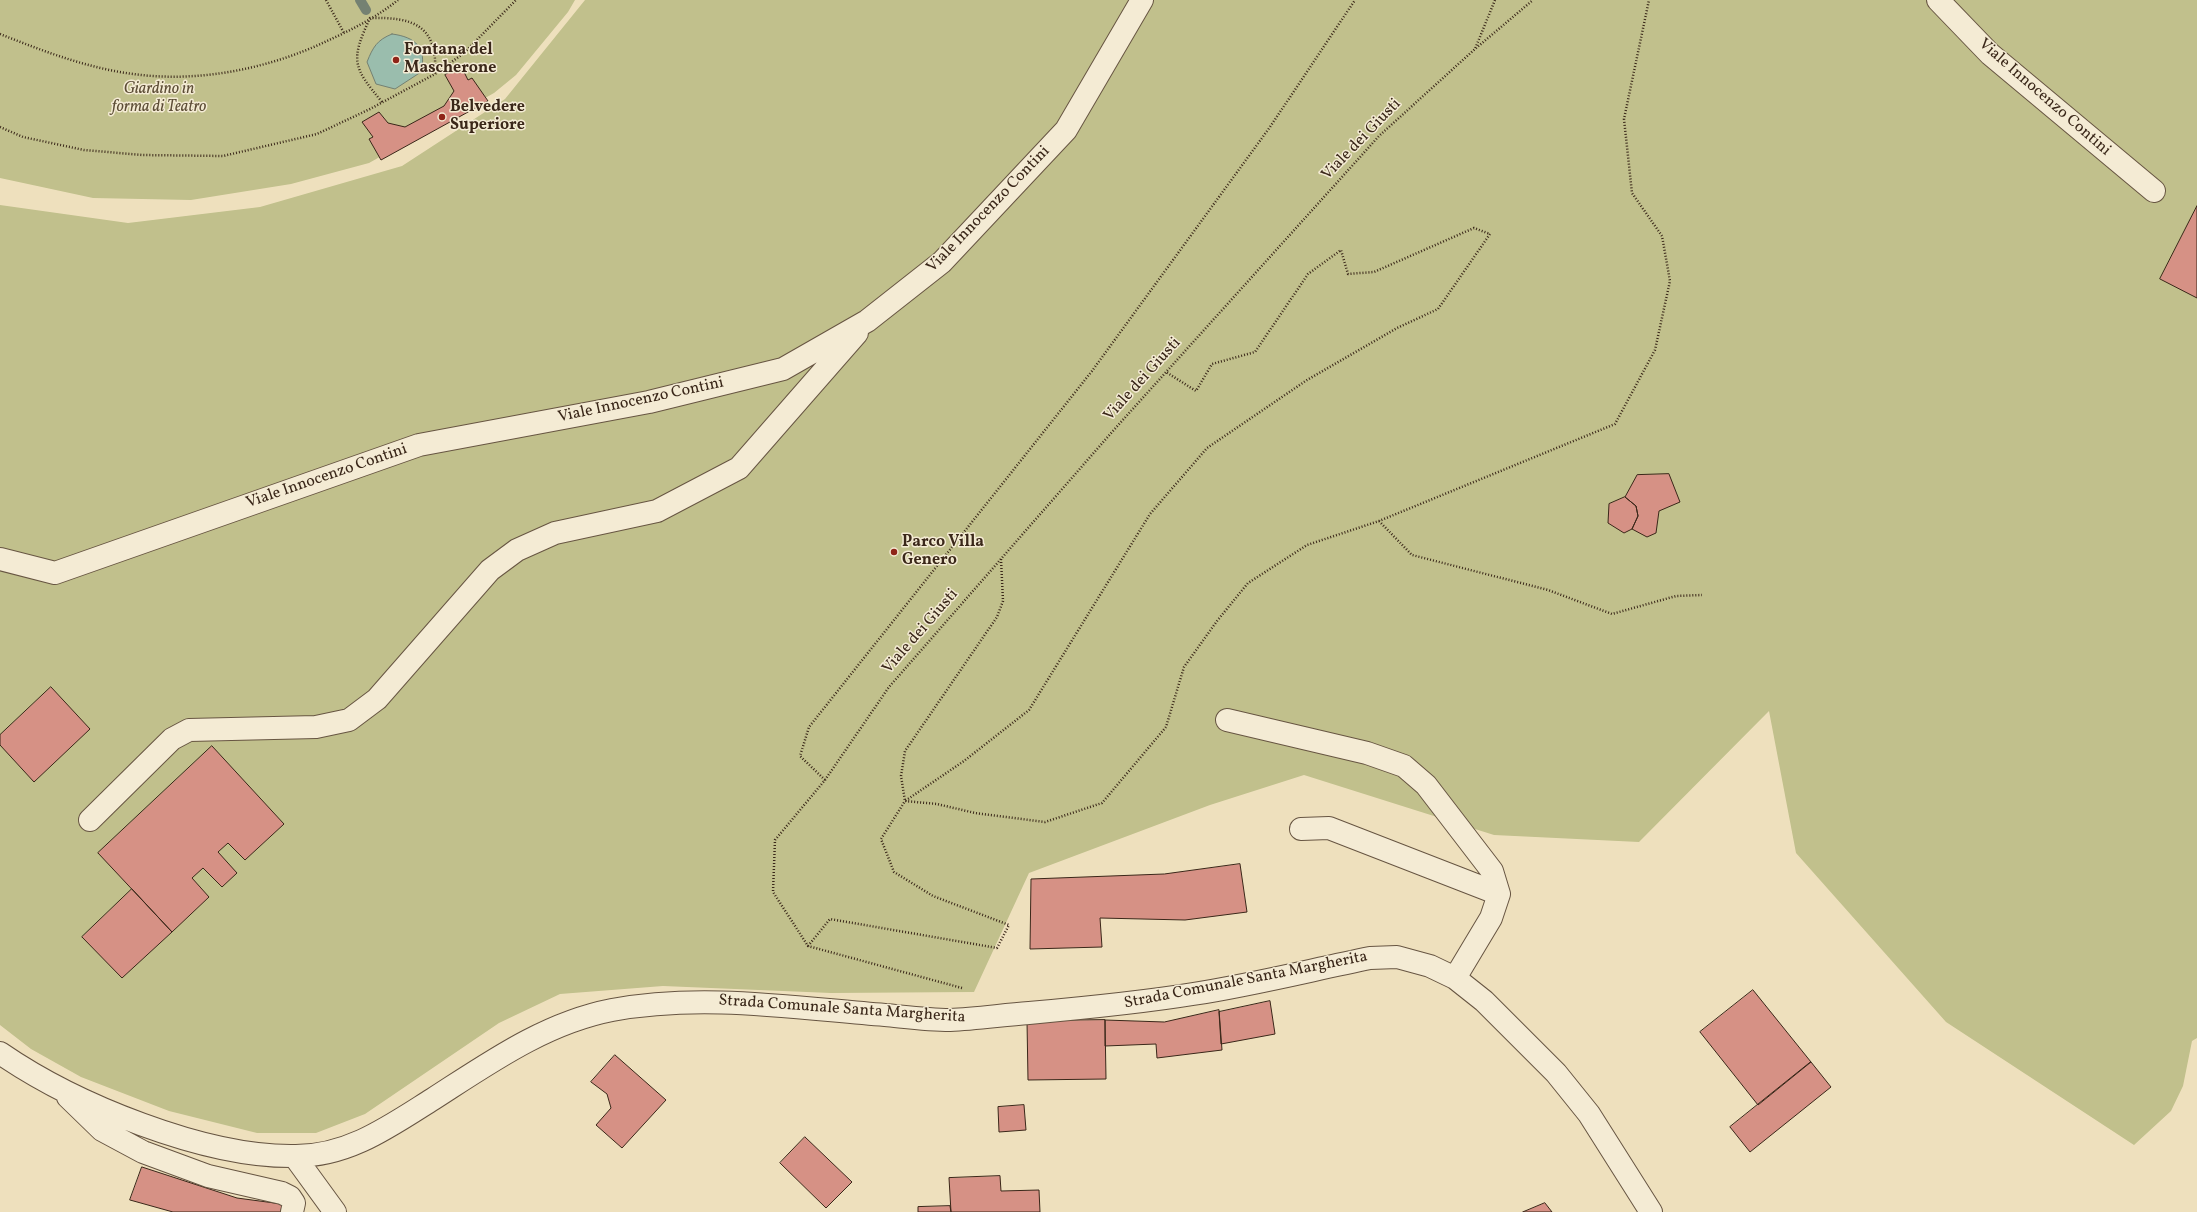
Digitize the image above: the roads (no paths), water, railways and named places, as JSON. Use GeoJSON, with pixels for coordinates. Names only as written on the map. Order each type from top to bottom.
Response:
{"type":"FeatureCollection","features":[{"type":"Feature","properties":{"kind":"street","name":"Viale Innocenzo Contini"},"geometry":{"type":"LineString","coordinates":[[0,559],[55,573],[419,445],[649,402],[783,369],[867,321],[942,262],[1066,130],[1142,0]]}},
{"type":"Feature","properties":{"kind":"street","name":"Viale Innocenzo Contini"},"geometry":{"type":"LineString","coordinates":[[1938,0],[1990,54],[2154,191]]}},
{"type":"Feature","properties":{"kind":"street"},"geometry":{"type":"LineString","coordinates":[[90,820],[172,739],[189,730],[316,728],[349,720],[377,699],[490,570],[517,550],[555,533],[657,511],[739,468],[867,321]]}},
{"type":"Feature","properties":{"kind":"street"},"geometry":{"type":"LineString","coordinates":[[1227,720],[1367,753],[1404,766],[1426,785],[1492,871],[1499,894],[1491,918],[1455,978]]}},
{"type":"Feature","properties":{"kind":"street"},"geometry":{"type":"LineString","coordinates":[[1301,829],[1329,828],[1499,894]]}},
{"type":"Feature","properties":{"kind":"street","name":"Strada Comunale Santa Margherita"},"geometry":{"type":"LineString","coordinates":[[0,1053],[57,1087],[119,1115],[174,1136],[234,1152],[295,1156],[330,1153],[360,1143],[526,1042],[565,1023],[610,1011],[661,1003],[706,1001],[948,1020],[997,1017],[1112,1006],[1198,994],[1370,958],[1397,957],[1430,966],[1455,978],[1484,1001],[1556,1073],[1589,1114],[1651,1212]]}},
{"type":"Feature","properties":{"kind":"street","name":"Strada Comunale Santa Margherita"},"geometry":{"type":"LineString","coordinates":[[57,1087],[102,1130],[142,1152],[208,1176],[282,1193],[290,1197],[294,1203],[292,1212]]}},
{"type":"Feature","properties":{"kind":"street"},"geometry":{"type":"LineString","coordinates":[[295,1156],[335,1212]]}},
{"type":"Feature","properties":{"kind":"waterway"},"geometry":{"type":"LineString","coordinates":[[360,0],[366,10]]}},
{"type":"Feature","properties":{"kind":"place","name":"Fontana del Mascherone"},"geometry":{"type":"Point","coordinates":[396,60]}},
{"type":"Feature","properties":{"kind":"place","name":"Belvedere Superiore"},"geometry":{"type":"Point","coordinates":[442,117]}},
{"type":"Feature","properties":{"kind":"place","name":"Parco Villa Genero"},"geometry":{"type":"Point","coordinates":[894,552]}},
{"type":"Feature","properties":{"kind":"park label","name":"Giardino in forma di Teatro"},"geometry":{"type":"Point","coordinates":[159,99]}}]}
